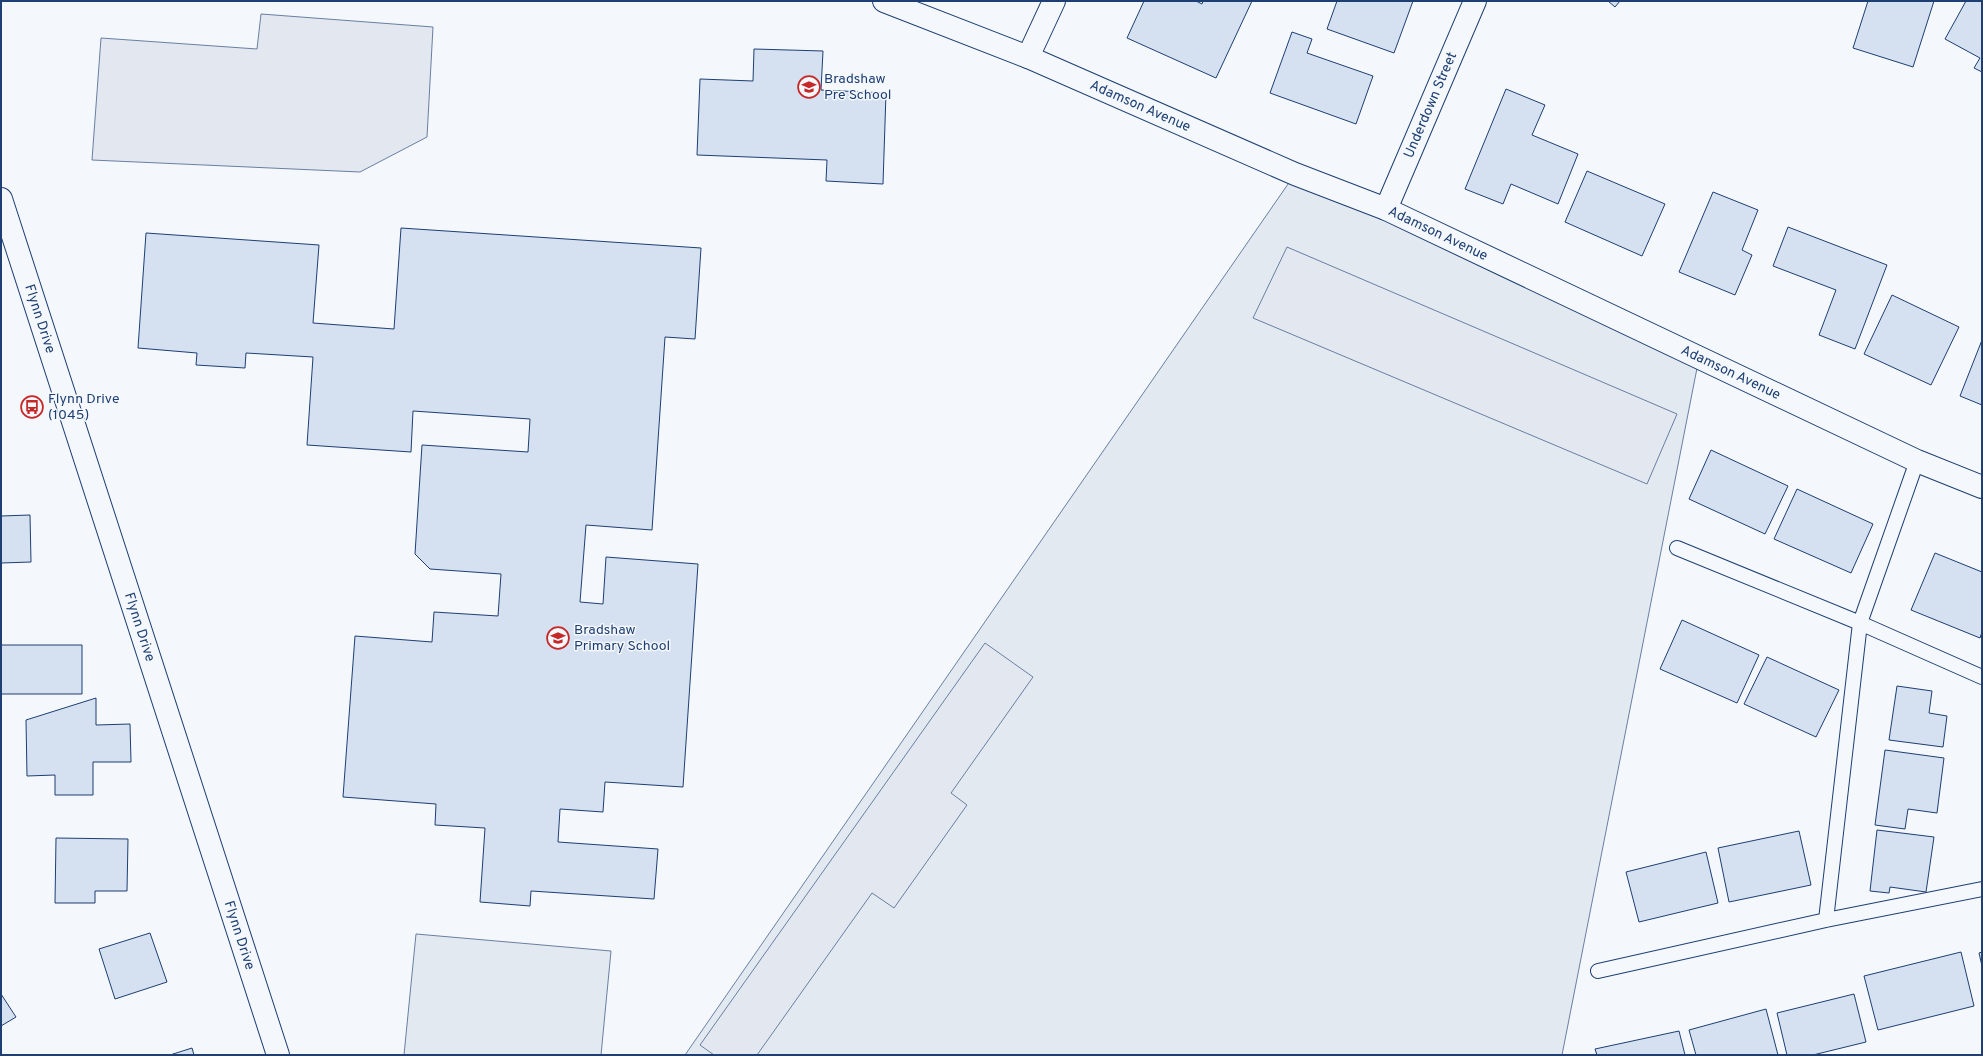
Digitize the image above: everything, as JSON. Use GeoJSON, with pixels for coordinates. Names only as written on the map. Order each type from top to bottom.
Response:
{"type":"FeatureCollection","features":[{"type":"Feature","properties":{"kind":"street","name":"Adamson Avenue"},"geometry":{"type":"LineString","coordinates":[[884,1],[1028,56],[1295,174],[1386,209],[1917,460],[1982,487]]}},
{"type":"Feature","properties":{"kind":"street"},"geometry":{"type":"LineString","coordinates":[[1028,56],[1054,1]]}},
{"type":"Feature","properties":{"kind":"street","name":"Underdown Street"},"geometry":{"type":"LineString","coordinates":[[1386,209],[1475,1]]}},
{"type":"Feature","properties":{"kind":"street","name":"Flynn Drive"},"geometry":{"type":"LineString","coordinates":[[1,199],[278,1055]]}},
{"type":"Feature","properties":{"kind":"lane"},"geometry":{"type":"LineString","coordinates":[[1826,920],[1860,624],[1917,460]]}},
{"type":"Feature","properties":{"kind":"lane"},"geometry":{"type":"LineString","coordinates":[[1677,548],[1860,624],[1982,677]]}},
{"type":"Feature","properties":{"kind":"lane"},"geometry":{"type":"LineString","coordinates":[[1598,971],[1826,920],[1982,889]]}},
{"type":"Feature","properties":{"kind":"shaded area"},"geometry":{"type":"Polygon","coordinates":[[[261,14],[433,27],[427,137],[360,172],[92,160],[101,38],[257,49],[261,14]]]}},
{"type":"Feature","properties":{"kind":"shaded area"},"geometry":{"type":"Polygon","coordinates":[[[1295,174],[1699,358],[1562,1055],[685,1055],[1295,174]]]}},
{"type":"Feature","properties":{"kind":"shaded area"},"geometry":{"type":"Polygon","coordinates":[[[1287,247],[1677,414],[1647,484],[1253,318],[1287,247]]]}},
{"type":"Feature","properties":{"kind":"shaded area"},"geometry":{"type":"Polygon","coordinates":[[[985,643],[1033,677],[951,793],[967,805],[894,908],[872,893],[757,1055],[714,1055],[700,1045],[985,643]]]}},
{"type":"Feature","properties":{"kind":"shaded area"},"geometry":{"type":"Polygon","coordinates":[[[416,934],[611,951],[601,1055],[404,1055],[416,934]]]}},
{"type":"Feature","properties":{"kind":"building"},"geometry":{"type":"Polygon","coordinates":[[[1144,1],[1196,1],[1202,4],[1203,1],[1252,1],[1216,78],[1127,38],[1144,1]]]}},
{"type":"Feature","properties":{"kind":"building"},"geometry":{"type":"Polygon","coordinates":[[[1337,1],[1413,1],[1394,53],[1327,29],[1337,1]]]}},
{"type":"Feature","properties":{"kind":"building"},"geometry":{"type":"Polygon","coordinates":[[[1608,1],[1620,1],[1615,7],[1608,1]]]}},
{"type":"Feature","properties":{"kind":"building"},"geometry":{"type":"Polygon","coordinates":[[[1868,1],[1934,1],[1913,67],[1853,48],[1868,1]]]}},
{"type":"Feature","properties":{"kind":"building"},"geometry":{"type":"Polygon","coordinates":[[[1966,1],[1982,1],[1982,72],[1974,68],[1980,58],[1945,39],[1966,1]]]}},
{"type":"Feature","properties":{"kind":"building"},"geometry":{"type":"Polygon","coordinates":[[[1292,32],[1312,39],[1307,53],[1373,76],[1356,124],[1270,93],[1292,32]]]}},
{"type":"Feature","properties":{"kind":"building","name":"Bradshaw Pre School"},"geometry":{"type":"Polygon","coordinates":[[[754,49],[823,51],[821,90],[886,93],[883,184],[826,181],[827,160],[697,155],[700,79],[753,81],[754,49]]]}},
{"type":"Feature","properties":{"kind":"building"},"geometry":{"type":"Polygon","coordinates":[[[1506,89],[1545,105],[1532,135],[1578,154],[1558,204],[1511,184],[1503,204],[1465,189],[1506,89]]]}},
{"type":"Feature","properties":{"kind":"building"},"geometry":{"type":"Polygon","coordinates":[[[1587,171],[1665,204],[1642,256],[1565,222],[1587,171]]]}},
{"type":"Feature","properties":{"kind":"building"},"geometry":{"type":"Polygon","coordinates":[[[1713,192],[1758,210],[1742,250],[1752,255],[1735,295],[1679,272],[1713,192]]]}},
{"type":"Feature","properties":{"kind":"building"},"geometry":{"type":"Polygon","coordinates":[[[1788,227],[1887,265],[1855,349],[1819,335],[1836,290],[1773,266],[1788,227]]]}},
{"type":"Feature","properties":{"kind":"building","name":"Bradshaw Primary School"},"geometry":{"type":"Polygon","coordinates":[[[401,228],[701,248],[695,339],[665,337],[652,530],[586,525],[580,602],[603,604],[606,557],[698,564],[683,787],[605,782],[603,812],[560,809],[558,842],[658,849],[654,899],[531,891],[530,906],[480,902],[485,828],[435,825],[436,804],[343,797],[355,636],[432,642],[434,612],[498,616],[501,574],[430,569],[415,554],[422,445],[528,452],[530,419],[413,411],[411,452],[307,445],[313,357],[246,353],[245,368],[196,365],[197,353],[138,348],[146,233],[319,245],[313,323],[394,329],[401,228]]]}},
{"type":"Feature","properties":{"kind":"building"},"geometry":{"type":"Polygon","coordinates":[[[1892,295],[1959,327],[1931,385],[1864,354],[1892,295]]]}},
{"type":"Feature","properties":{"kind":"building"},"geometry":{"type":"Polygon","coordinates":[[[1982,340],[1982,405],[1960,396],[1982,340]]]}},
{"type":"Feature","properties":{"kind":"building"},"geometry":{"type":"Polygon","coordinates":[[[1711,450],[1788,486],[1765,534],[1689,499],[1711,450]]]}},
{"type":"Feature","properties":{"kind":"building"},"geometry":{"type":"Polygon","coordinates":[[[1797,489],[1873,524],[1851,573],[1774,539],[1797,489]]]}},
{"type":"Feature","properties":{"kind":"building"},"geometry":{"type":"Polygon","coordinates":[[[30,515],[31,562],[1,563],[1,516],[30,515]]]}},
{"type":"Feature","properties":{"kind":"building"},"geometry":{"type":"Polygon","coordinates":[[[1935,553],[1982,572],[1982,632],[1980,638],[1911,610],[1935,553]]]}},
{"type":"Feature","properties":{"kind":"building"},"geometry":{"type":"Polygon","coordinates":[[[1682,620],[1759,655],[1737,703],[1660,669],[1682,620]]]}},
{"type":"Feature","properties":{"kind":"building"},"geometry":{"type":"Polygon","coordinates":[[[1,645],[82,645],[82,694],[1,694],[1,645]]]}},
{"type":"Feature","properties":{"kind":"building"},"geometry":{"type":"Polygon","coordinates":[[[1767,657],[1839,690],[1816,737],[1744,704],[1767,657]]]}},
{"type":"Feature","properties":{"kind":"building"},"geometry":{"type":"Polygon","coordinates":[[[1897,686],[1932,691],[1929,713],[1947,716],[1943,747],[1889,740],[1897,686]]]}},
{"type":"Feature","properties":{"kind":"building"},"geometry":{"type":"Polygon","coordinates":[[[96,698],[96,725],[130,724],[131,762],[93,762],[93,795],[55,795],[55,775],[27,776],[26,720],[96,698]]]}},
{"type":"Feature","properties":{"kind":"building"},"geometry":{"type":"Polygon","coordinates":[[[1885,750],[1944,758],[1937,813],[1908,809],[1905,829],[1875,825],[1885,750]]]}},
{"type":"Feature","properties":{"kind":"building"},"geometry":{"type":"Polygon","coordinates":[[[1877,830],[1934,837],[1926,892],[1890,887],[1889,893],[1870,891],[1877,830]]]}},
{"type":"Feature","properties":{"kind":"building"},"geometry":{"type":"Polygon","coordinates":[[[1799,831],[1811,885],[1729,902],[1718,848],[1799,831]]]}},
{"type":"Feature","properties":{"kind":"building"},"geometry":{"type":"Polygon","coordinates":[[[56,838],[128,839],[127,891],[95,891],[95,903],[55,903],[56,838]]]}},
{"type":"Feature","properties":{"kind":"building"},"geometry":{"type":"Polygon","coordinates":[[[1706,852],[1718,903],[1639,922],[1626,872],[1706,852]]]}},
{"type":"Feature","properties":{"kind":"building"},"geometry":{"type":"Polygon","coordinates":[[[150,933],[167,982],[115,999],[99,949],[150,933]]]}},
{"type":"Feature","properties":{"kind":"building"},"geometry":{"type":"Polygon","coordinates":[[[1961,952],[1974,1006],[1878,1030],[1864,976],[1961,952]]]}},
{"type":"Feature","properties":{"kind":"building"},"geometry":{"type":"Polygon","coordinates":[[[1982,952],[1982,966],[1979,953],[1982,952]]]}},
{"type":"Feature","properties":{"kind":"building"},"geometry":{"type":"Polygon","coordinates":[[[1,994],[16,1017],[1,1026],[1,994]]]}},
{"type":"Feature","properties":{"kind":"building"},"geometry":{"type":"Polygon","coordinates":[[[1854,994],[1866,1042],[1813,1055],[1787,1055],[1777,1013],[1854,994]]]}},
{"type":"Feature","properties":{"kind":"building"},"geometry":{"type":"Polygon","coordinates":[[[1766,1009],[1778,1055],[1696,1055],[1689,1030],[1766,1009]]]}},
{"type":"Feature","properties":{"kind":"building"},"geometry":{"type":"Polygon","coordinates":[[[1679,1031],[1685,1055],[1597,1055],[1595,1049],[1679,1031]]]}},
{"type":"Feature","properties":{"kind":"building"},"geometry":{"type":"Polygon","coordinates":[[[192,1048],[194,1055],[170,1055],[192,1048]]]}},
{"type":"Feature","properties":{"kind":"place","name":"Bradshaw Pre School"},"geometry":{"type":"Point","coordinates":[809,87]}},
{"type":"Feature","properties":{"kind":"place","name":"Flynn Drive (1045)"},"geometry":{"type":"Point","coordinates":[32,407]}},
{"type":"Feature","properties":{"kind":"place","name":"Bradshaw Primary School"},"geometry":{"type":"Point","coordinates":[558,638]}}]}
